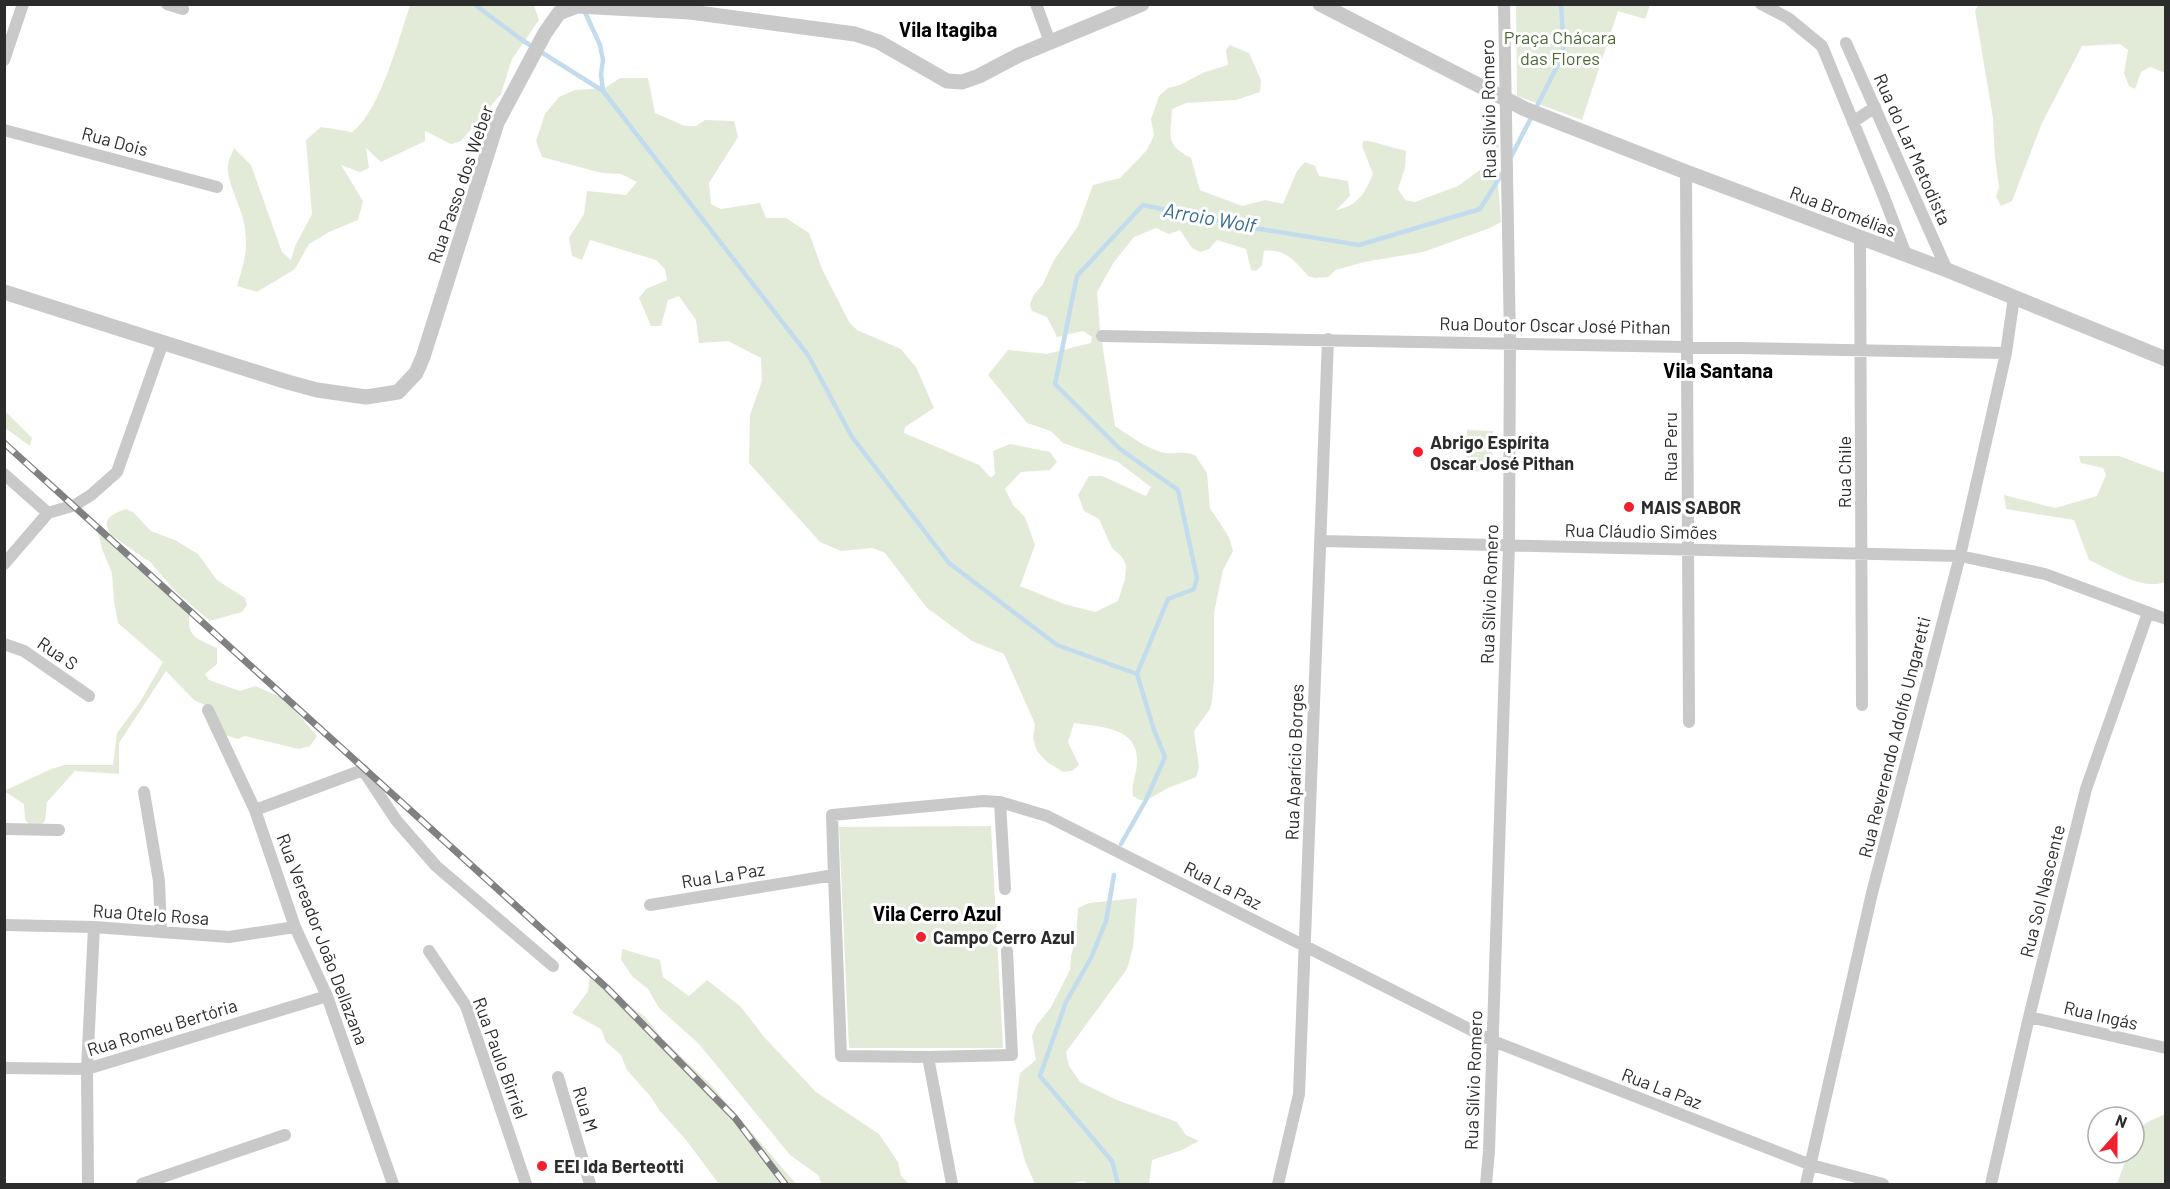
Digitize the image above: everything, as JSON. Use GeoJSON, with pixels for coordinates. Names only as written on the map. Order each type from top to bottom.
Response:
{"type":"FeatureCollection","features":[{"type":"Feature","properties":{"kind":"street"},"geometry":{"type":"LineString","coordinates":[[4,60],[23,4]]}},
{"type":"Feature","properties":{"kind":"street"},"geometry":{"type":"LineString","coordinates":[[167,4],[183,9]]}},
{"type":"Feature","properties":{"kind":"street"},"geometry":{"type":"LineString","coordinates":[[1036,4],[1050,42]]}},
{"type":"Feature","properties":{"kind":"street","name":"Rua Passo dos Weber"},"geometry":{"type":"LineString","coordinates":[[4,292],[317,390],[366,397],[398,392],[416,373],[423,357],[497,123],[544,33],[559,13],[577,6],[690,8],[855,34],[879,42],[947,81],[962,82],[1142,4]]}},
{"type":"Feature","properties":{"kind":"street"},"geometry":{"type":"LineString","coordinates":[[1320,4],[1506,100]]}},
{"type":"Feature","properties":{"kind":"street","name":"Rua Sílvio Romero"},"geometry":{"type":"LineString","coordinates":[[1486,1185],[1493,1041],[1509,545],[1510,342],[1504,4]]}},
{"type":"Feature","properties":{"kind":"street"},"geometry":{"type":"LineString","coordinates":[[1761,4],[1788,18],[1822,46],[1906,255]]}},
{"type":"Feature","properties":{"kind":"street","name":"Rua do Lar Metodista"},"geometry":{"type":"LineString","coordinates":[[1846,43],[1947,270]]}},
{"type":"Feature","properties":{"kind":"street","name":"Rua Bromélias"},"geometry":{"type":"LineString","coordinates":[[1506,100],[1686,172],[2165,355]]}},
{"type":"Feature","properties":{"kind":"street"},"geometry":{"type":"LineString","coordinates":[[1853,122],[1875,107]]}},
{"type":"Feature","properties":{"kind":"street","name":"Rua Dois"},"geometry":{"type":"LineString","coordinates":[[4,130],[217,188]]}},
{"type":"Feature","properties":{"kind":"street","name":"Rua Peru"},"geometry":{"type":"LineString","coordinates":[[1686,172],[1689,722]]}},
{"type":"Feature","properties":{"kind":"street","name":"Rua Chile"},"geometry":{"type":"LineString","coordinates":[[1860,238],[1862,705]]}},
{"type":"Feature","properties":{"kind":"street","name":"Rua Reverendo Adolfo Ungaretti"},"geometry":{"type":"LineString","coordinates":[[1806,1185],[1872,893],[1960,556],[2006,353],[2014,297]]}},
{"type":"Feature","properties":{"kind":"street","name":"Rua Doutor Oscar José Pithan"},"geometry":{"type":"LineString","coordinates":[[1102,336],[2006,353]]}},
{"type":"Feature","properties":{"kind":"street","name":"Rua Aparício Borges"},"geometry":{"type":"LineString","coordinates":[[1278,1185],[1299,1094],[1328,339]]}},
{"type":"Feature","properties":{"kind":"street"},"geometry":{"type":"LineString","coordinates":[[4,564],[48,513],[75,505],[91,495],[117,472],[162,342]]}},
{"type":"Feature","properties":{"kind":"street"},"geometry":{"type":"LineString","coordinates":[[4,474],[48,513]]}},
{"type":"Feature","properties":{"kind":"street","name":"Rua Cláudio Simões"},"geometry":{"type":"LineString","coordinates":[[1322,541],[1960,556],[2044,574],[2166,619]]}},
{"type":"Feature","properties":{"kind":"street","name":"Rua Sol Nascente"},"geometry":{"type":"LineString","coordinates":[[1991,1185],[2029,1017],[2086,789],[2148,613]]}},
{"type":"Feature","properties":{"kind":"street","name":"Rua S"},"geometry":{"type":"LineString","coordinates":[[4,644],[24,651],[89,696]]}},
{"type":"Feature","properties":{"kind":"street","name":"Rua Vereador João Dellazana"},"geometry":{"type":"LineString","coordinates":[[208,710],[255,810],[295,927],[327,996],[393,1185]]}},
{"type":"Feature","properties":{"kind":"street"},"geometry":{"type":"LineString","coordinates":[[255,810],[363,770],[396,820],[436,866],[553,966]]}},
{"type":"Feature","properties":{"kind":"street"},"geometry":{"type":"LineString","coordinates":[[144,792],[159,881],[161,932]]}},
{"type":"Feature","properties":{"kind":"street","name":"Rua La Paz"},"geometry":{"type":"LineString","coordinates":[[650,905],[834,875],[832,815],[983,801],[1000,802],[1047,816],[1493,1041],[1810,1165],[1883,1185]]}},
{"type":"Feature","properties":{"kind":"street"},"geometry":{"type":"LineString","coordinates":[[1000,802],[1005,889]]}},
{"type":"Feature","properties":{"kind":"street"},"geometry":{"type":"LineString","coordinates":[[4,829],[59,830]]}},
{"type":"Feature","properties":{"kind":"street"},"geometry":{"type":"LineString","coordinates":[[834,875],[841,1056],[1012,1055],[1007,951]]}},
{"type":"Feature","properties":{"kind":"street","name":"Rua Otelo Rosa"},"geometry":{"type":"LineString","coordinates":[[4,925],[94,927],[229,937],[295,927]]}},
{"type":"Feature","properties":{"kind":"street"},"geometry":{"type":"LineString","coordinates":[[88,1185],[87,1069],[94,927]]}},
{"type":"Feature","properties":{"kind":"street","name":"Rua Paulo Birriel"},"geometry":{"type":"LineString","coordinates":[[429,951],[466,1006],[526,1185]]}},
{"type":"Feature","properties":{"kind":"street","name":"Rua Romeu Bertória"},"geometry":{"type":"LineString","coordinates":[[4,1068],[87,1069],[327,996]]}},
{"type":"Feature","properties":{"kind":"street","name":"Rua Ingás"},"geometry":{"type":"LineString","coordinates":[[2029,1017],[2166,1048]]}},
{"type":"Feature","properties":{"kind":"street"},"geometry":{"type":"LineString","coordinates":[[928,1057],[952,1185]]}},
{"type":"Feature","properties":{"kind":"street","name":"Rua M"},"geometry":{"type":"LineString","coordinates":[[558,1077],[590,1185]]}},
{"type":"Feature","properties":{"kind":"street"},"geometry":{"type":"LineString","coordinates":[[142,1185],[285,1135]]}},
{"type":"Feature","properties":{"kind":"green space","name":"Praça Chácara das Flores"},"geometry":{"type":"Polygon","coordinates":[[[1516,4],[1650,5],[1645,19],[1618,11],[1582,120],[1517,96],[1516,4]]]}},
{"type":"Feature","properties":{"kind":"green space"},"geometry":{"type":"Polygon","coordinates":[[[410,5],[534,5],[539,20],[512,59],[501,94],[461,141],[451,144],[425,131],[425,141],[381,162],[366,148],[369,168],[360,172],[341,165],[363,201],[358,220],[329,232],[309,244],[295,269],[257,292],[237,286],[244,263],[246,240],[242,216],[228,172],[234,148],[251,165],[282,252],[291,260],[295,246],[312,214],[306,140],[321,127],[352,132],[362,122],[380,92],[410,5]]]}},
{"type":"Feature","properties":{"kind":"green space"},"geometry":{"type":"Polygon","coordinates":[[[1978,5],[2165,5],[2165,73],[2150,67],[2141,72],[2135,89],[2129,86],[2124,73],[2128,50],[2120,44],[2082,46],[2042,123],[2012,201],[2001,206],[1996,197],[1999,187],[1993,118],[1975,11],[1978,5]]]}},
{"type":"Feature","properties":{"kind":"green space"},"geometry":{"type":"Polygon","coordinates":[[[1230,45],[1249,53],[1261,80],[1260,92],[1236,100],[1186,103],[1172,109],[1171,138],[1176,148],[1191,158],[1200,190],[1242,206],[1265,200],[1283,204],[1297,171],[1305,162],[1315,166],[1319,176],[1348,181],[1350,196],[1336,210],[1344,208],[1360,198],[1373,174],[1362,146],[1363,141],[1369,141],[1406,151],[1405,168],[1398,189],[1405,200],[1415,202],[1458,186],[1485,166],[1494,142],[1499,145],[1497,168],[1501,222],[1423,252],[1364,262],[1336,270],[1328,277],[1308,276],[1289,257],[1271,251],[1264,251],[1262,265],[1256,271],[1251,270],[1246,249],[1217,240],[1209,249],[1200,252],[1192,248],[1180,230],[1169,234],[1156,228],[1134,237],[1114,262],[1097,292],[1100,330],[1115,426],[1160,452],[1195,455],[1207,473],[1210,508],[1229,537],[1233,551],[1223,570],[1214,613],[1212,700],[1210,709],[1194,731],[1199,767],[1196,777],[1168,788],[1147,800],[1140,800],[1133,796],[1137,764],[1136,752],[1126,736],[1107,728],[1074,723],[1068,742],[1079,765],[1072,771],[1063,772],[1047,762],[1037,751],[1033,738],[1035,724],[1004,654],[972,641],[927,608],[885,553],[873,548],[841,551],[820,542],[749,463],[750,415],[762,381],[761,358],[728,341],[699,343],[696,320],[679,296],[668,300],[661,326],[651,326],[639,298],[646,289],[667,280],[665,269],[656,260],[590,240],[582,260],[572,256],[569,238],[584,214],[587,191],[626,195],[637,182],[621,174],[602,173],[542,157],[536,141],[545,114],[559,97],[575,90],[605,88],[620,78],[648,78],[655,113],[685,126],[696,126],[705,120],[734,121],[738,137],[709,183],[711,204],[721,209],[760,203],[766,218],[786,218],[809,233],[822,269],[849,322],[857,330],[901,349],[916,367],[934,408],[905,427],[904,433],[979,465],[991,478],[995,474],[993,451],[1010,444],[1050,452],[1057,462],[1050,470],[1021,472],[1005,489],[1013,505],[1025,517],[1035,545],[1020,586],[1064,604],[1095,612],[1118,601],[1125,579],[1126,565],[1122,557],[1112,548],[1099,519],[1084,511],[1078,495],[1089,476],[1102,476],[1146,496],[1151,487],[1118,462],[1063,443],[1051,431],[1027,423],[988,375],[1008,350],[1047,354],[1091,343],[1092,337],[1083,331],[1057,337],[1047,317],[1032,311],[1030,305],[1033,296],[1043,284],[1054,260],[1078,226],[1093,185],[1120,178],[1147,150],[1154,135],[1151,119],[1159,96],[1168,88],[1228,65],[1226,50],[1230,45]]]}},
{"type":"Feature","properties":{"kind":"green space"},"geometry":{"type":"Polygon","coordinates":[[[5,411],[32,438],[30,446],[5,428],[5,411]]]}},
{"type":"Feature","properties":{"kind":"green space"},"geometry":{"type":"Polygon","coordinates":[[[1467,430],[1493,431],[1492,472],[1466,471],[1467,430]]]}},
{"type":"Feature","properties":{"kind":"green space"},"geometry":{"type":"Polygon","coordinates":[[[2079,456],[2119,456],[2165,473],[2165,582],[2146,584],[2089,560],[2074,520],[2006,509],[2004,495],[2055,508],[2097,496],[2106,475],[2103,468],[2081,463],[2079,456]]]}},
{"type":"Feature","properties":{"kind":"green space"},"geometry":{"type":"Polygon","coordinates":[[[126,509],[133,512],[151,531],[175,540],[198,554],[217,580],[245,598],[247,605],[242,612],[210,621],[176,592],[150,562],[111,535],[107,521],[112,515],[126,509]]]}},
{"type":"Feature","properties":{"kind":"green space"},"geometry":{"type":"Polygon","coordinates":[[[97,527],[190,609],[189,625],[193,635],[217,648],[217,664],[205,674],[209,680],[240,691],[255,686],[285,699],[317,736],[310,746],[299,749],[245,736],[238,739],[222,734],[209,707],[194,700],[166,671],[119,743],[119,774],[75,771],[47,802],[45,821],[34,831],[25,819],[24,804],[4,791],[51,769],[65,765],[113,765],[117,733],[140,702],[163,662],[118,623],[112,573],[102,549],[97,527]]]}},
{"type":"Feature","properties":{"kind":"green space","name":"Campo Cerro Azul"},"geometry":{"type":"Polygon","coordinates":[[[991,826],[1003,1048],[849,1048],[839,827],[991,826]]]}},
{"type":"Feature","properties":{"kind":"green space"},"geometry":{"type":"Polygon","coordinates":[[[1137,898],[1133,948],[1127,969],[1066,1052],[1069,1066],[1080,1082],[1117,1100],[1177,1122],[1186,1135],[1199,1141],[1182,1150],[1152,1160],[1149,1184],[1089,1184],[1083,1181],[1069,1184],[1035,1184],[1025,1161],[1014,1120],[1020,1073],[1036,1060],[1032,1036],[1036,1026],[1051,1007],[1070,970],[1076,938],[1078,908],[1089,903],[1137,898]]]}},
{"type":"Feature","properties":{"kind":"green space"},"geometry":{"type":"Polygon","coordinates":[[[622,949],[660,960],[663,977],[689,996],[707,980],[741,1007],[765,1038],[816,1092],[879,1134],[898,1162],[901,1176],[909,1184],[822,1184],[818,1175],[790,1155],[699,1044],[659,1008],[648,989],[633,977],[621,960],[622,949]]]}},
{"type":"Feature","properties":{"kind":"green space"},"geometry":{"type":"Polygon","coordinates":[[[590,975],[645,1017],[663,1039],[712,1086],[796,1184],[719,1184],[686,1140],[627,1070],[621,1055],[606,1042],[601,1029],[572,1013],[588,991],[590,975]]]}},
{"type":"Feature","properties":{"kind":"green space"},"geometry":{"type":"Polygon","coordinates":[[[2165,1114],[2165,1184],[2117,1184],[2124,1165],[2146,1165],[2146,1124],[2165,1114]]]}},
{"type":"Feature","properties":{"kind":"waterway"},"geometry":{"type":"LineString","coordinates":[[474,4],[522,40],[603,91],[808,355],[852,437],[949,563],[1057,645],[1137,674]]}},
{"type":"Feature","properties":{"kind":"waterway","name":"Arroio Wolf"},"geometry":{"type":"LineString","coordinates":[[1511,157],[1564,53],[1561,4]]}},
{"type":"Feature","properties":{"kind":"waterway"},"geometry":{"type":"LineString","coordinates":[[584,10],[600,45],[603,60],[601,74],[603,91]]}},
{"type":"Feature","properties":{"kind":"waterway","name":"Arroio Wolf"},"geometry":{"type":"LineString","coordinates":[[1121,844],[1146,800],[1165,757],[1137,674],[1168,599],[1194,589],[1197,578],[1178,490],[1120,449],[1055,384],[1077,276],[1143,205],[1254,228],[1359,245],[1480,209],[1503,172]]}},
{"type":"Feature","properties":{"kind":"waterway"},"geometry":{"type":"LineString","coordinates":[[1114,875],[1106,921],[1091,958],[1066,1002],[1040,1076],[1112,1161],[1118,1184]]}},
{"type":"Feature","properties":{"kind":"railway"},"geometry":{"type":"LineString","coordinates":[[4,443],[607,988],[735,1118],[785,1184]]}},
{"type":"Feature","properties":{"kind":"place","name":"Abrigo Espírita Oscar José Pithan"},"geometry":{"type":"Point","coordinates":[1418,452]}},
{"type":"Feature","properties":{"kind":"place","name":"MAIS SABOR"},"geometry":{"type":"Point","coordinates":[1629,507]}},
{"type":"Feature","properties":{"kind":"place","name":"Campo Cerro Azul"},"geometry":{"type":"Point","coordinates":[921,937]}},
{"type":"Feature","properties":{"kind":"place","name":"EEI Ida Berteotti"},"geometry":{"type":"Point","coordinates":[542,1166]}},
{"type":"Feature","properties":{"kind":"district","name":"Vila Itagiba"},"geometry":{"type":"Point","coordinates":[948,29]}},
{"type":"Feature","properties":{"kind":"district","name":"Vila Santana"},"geometry":{"type":"Point","coordinates":[1718,370]}},
{"type":"Feature","properties":{"kind":"district","name":"Vila Cerro Azul"},"geometry":{"type":"Point","coordinates":[937,913]}}]}
